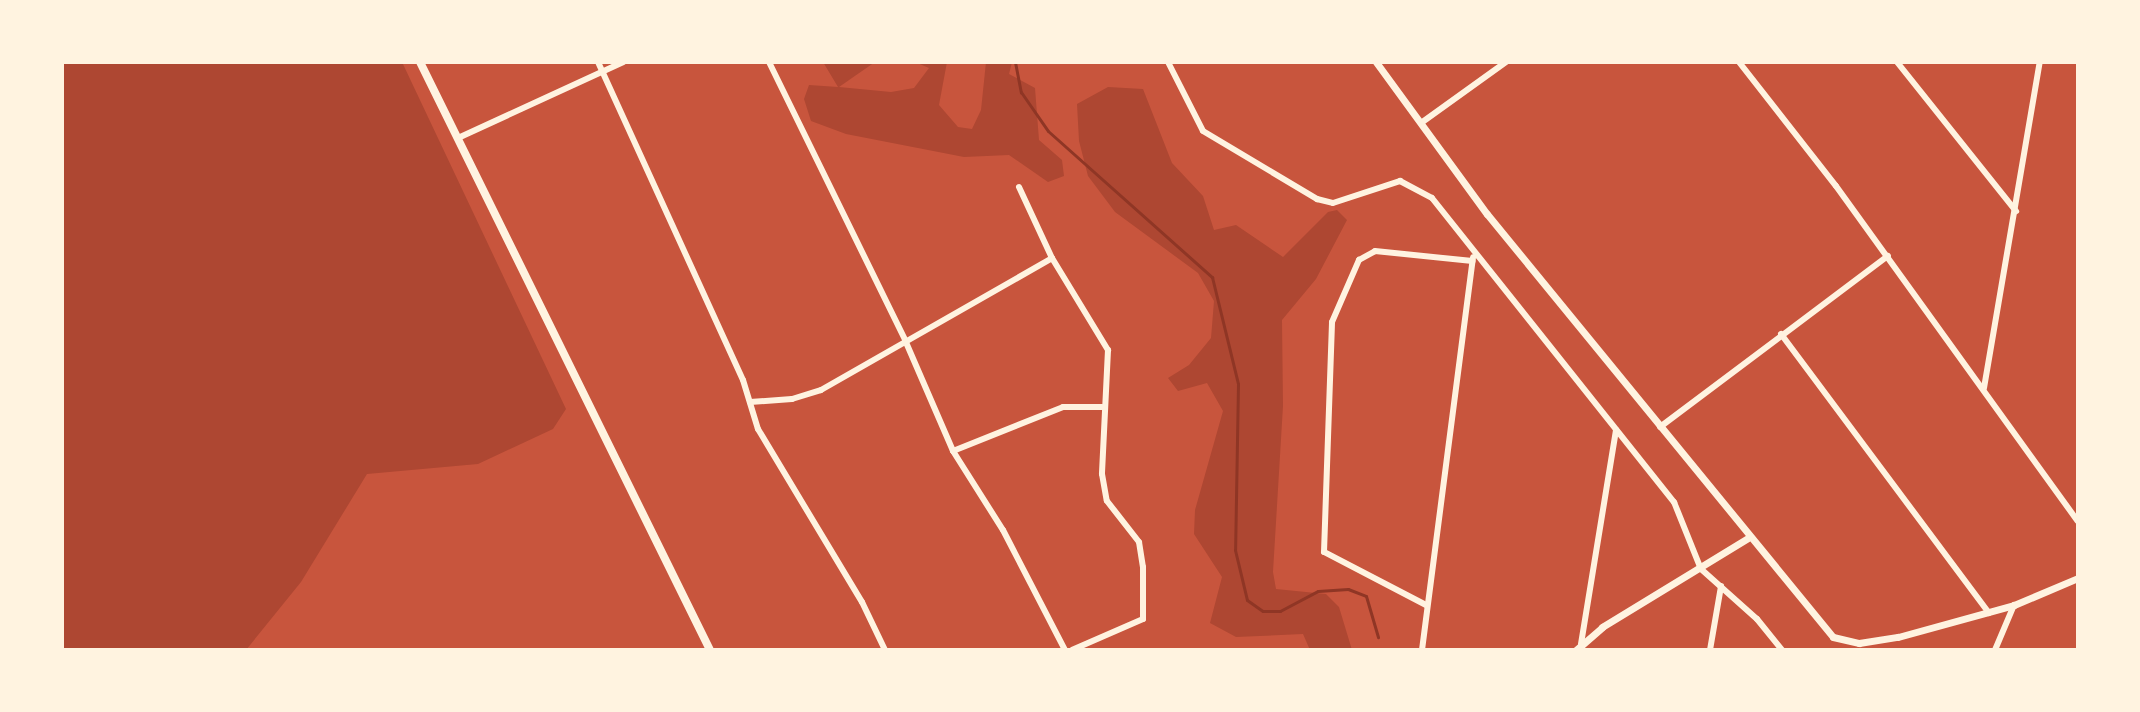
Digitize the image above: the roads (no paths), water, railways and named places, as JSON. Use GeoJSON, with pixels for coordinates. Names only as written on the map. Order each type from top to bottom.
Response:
{"type":"FeatureCollection","features":[{"type":"Feature","properties":{"kind":"main road"},"geometry":{"type":"LineString","coordinates":[[420,62],[710,650]]}},
{"type":"Feature","properties":{"kind":"street"},"geometry":{"type":"LineString","coordinates":[[598,62],[770,453],[862,602],[885,650]]}},
{"type":"Feature","properties":{"kind":"street"},"geometry":{"type":"LineString","coordinates":[[458,138],[623,62]]}},
{"type":"Feature","properties":{"kind":"street"},"geometry":{"type":"LineString","coordinates":[[769,62],[905,340],[953,451],[1003,530],[1065,650]]}},
{"type":"Feature","properties":{"kind":"street"},"geometry":{"type":"LineString","coordinates":[[1168,62],[1203,131],[1325,203],[1388,183],[1409,182],[1432,198],[1674,502],[1701,569],[1782,650]]}},
{"type":"Feature","properties":{"kind":"street"},"geometry":{"type":"LineString","coordinates":[[1376,62],[1487,214],[1748,538],[1833,637],[1844,642],[1880,641],[1989,613],[2078,578]]}},
{"type":"Feature","properties":{"kind":"street"},"geometry":{"type":"LineString","coordinates":[[1421,123],[1506,62]]}},
{"type":"Feature","properties":{"kind":"street"},"geometry":{"type":"LineString","coordinates":[[1739,62],[1888,256],[2078,519]]}},
{"type":"Feature","properties":{"kind":"street"},"geometry":{"type":"LineString","coordinates":[[1897,62],[2016,211]]}},
{"type":"Feature","properties":{"kind":"street"},"geometry":{"type":"LineString","coordinates":[[1984,388],[2040,62]]}},
{"type":"Feature","properties":{"kind":"street"},"geometry":{"type":"LineString","coordinates":[[1019,187],[1052,258],[1108,350],[1102,407],[1107,501],[1139,542],[1146,612],[1139,623],[1072,650]]}},
{"type":"Feature","properties":{"kind":"street"},"geometry":{"type":"LineString","coordinates":[[1422,650],[1474,249]]}},
{"type":"Feature","properties":{"kind":"street"},"geometry":{"type":"LineString","coordinates":[[1426,605],[1324,552],[1332,322],[1359,260],[1375,251],[1472,261]]}},
{"type":"Feature","properties":{"kind":"street"},"geometry":{"type":"LineString","coordinates":[[1660,427],[1888,256]]}},
{"type":"Feature","properties":{"kind":"street"},"geometry":{"type":"LineString","coordinates":[[750,402],[792,399],[821,390],[1052,258]]}},
{"type":"Feature","properties":{"kind":"street"},"geometry":{"type":"LineString","coordinates":[[1781,334],[1989,613]]}},
{"type":"Feature","properties":{"kind":"street"},"geometry":{"type":"LineString","coordinates":[[953,451],[1063,407],[1102,407]]}},
{"type":"Feature","properties":{"kind":"street"},"geometry":{"type":"LineString","coordinates":[[1578,647],[1616,430]]}},
{"type":"Feature","properties":{"kind":"street"},"geometry":{"type":"LineString","coordinates":[[1578,647],[1748,538]]}},
{"type":"Feature","properties":{"kind":"street"},"geometry":{"type":"LineString","coordinates":[[1710,650],[1721,586]]}},
{"type":"Feature","properties":{"kind":"street"},"geometry":{"type":"LineString","coordinates":[[1995,650],[2014,605]]}},
{"type":"Feature","properties":{"kind":"waterway"},"geometry":{"type":"LineString","coordinates":[[1015,62],[1021,92],[1048,131],[1212,277],[1238,384],[1235,550],[1247,600],[1263,611],[1280,611],[1318,591],[1348,589],[1366,596],[1378,637]]}}]}
